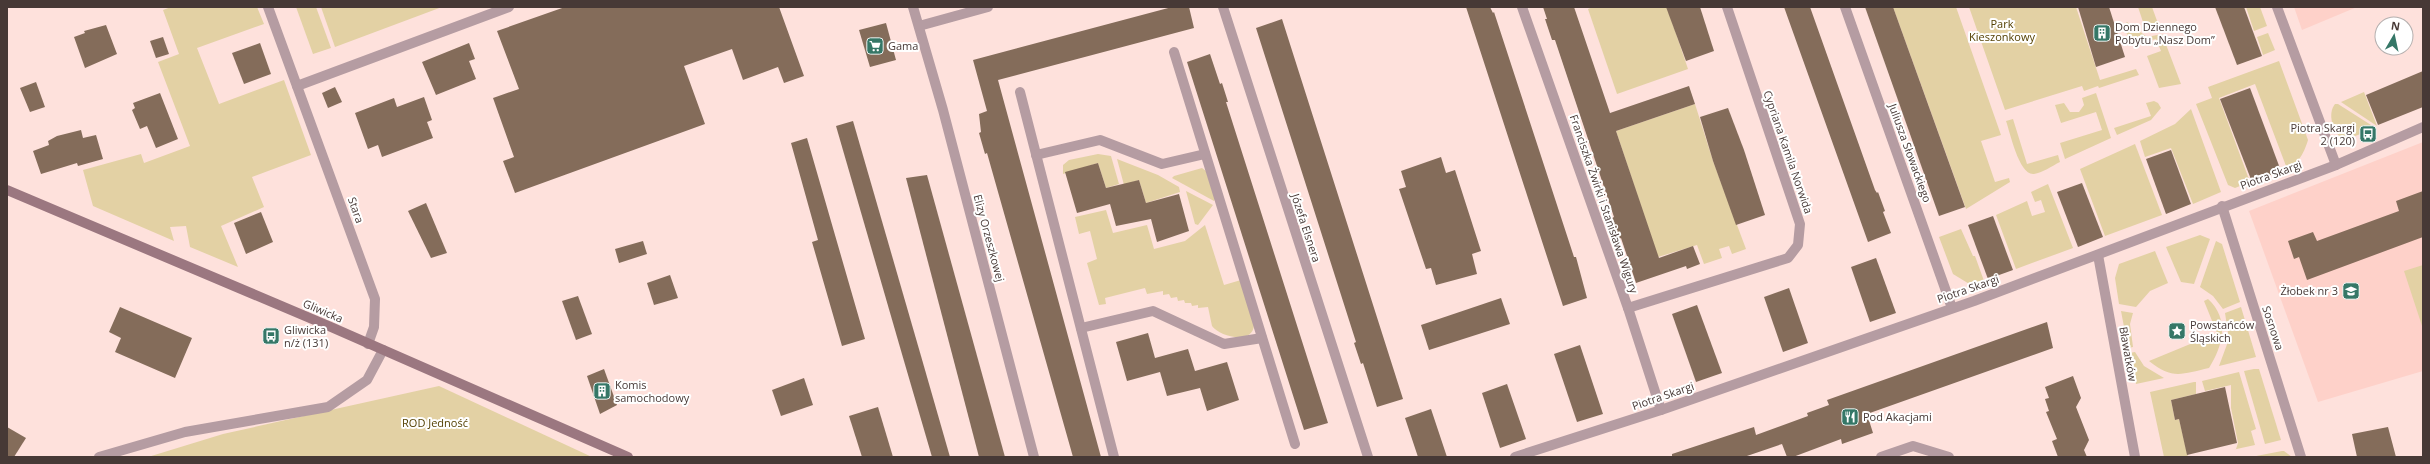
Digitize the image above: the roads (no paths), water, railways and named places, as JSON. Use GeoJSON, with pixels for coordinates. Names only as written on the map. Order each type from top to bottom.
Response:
{"type":"FeatureCollection","features":[{"type":"Feature","properties":{"kind":"main road","name":"Gliwicka"},"geometry":{"type":"LineString","coordinates":[[7,190],[383,350],[628,457]]}},
{"type":"Feature","properties":{"kind":"street","name":"Stara"},"geometry":{"type":"LineString","coordinates":[[268,7],[375,299],[374,327],[368,344]]}},
{"type":"Feature","properties":{"kind":"street"},"geometry":{"type":"LineString","coordinates":[[297,86],[509,7]]}},
{"type":"Feature","properties":{"kind":"street","name":"Elizy Orzeszkowej"},"geometry":{"type":"LineString","coordinates":[[913,7],[1034,457]]}},
{"type":"Feature","properties":{"kind":"street"},"geometry":{"type":"LineString","coordinates":[[919,26],[988,7]]}},
{"type":"Feature","properties":{"kind":"street","name":"Józefa Elsnera"},"geometry":{"type":"LineString","coordinates":[[1223,7],[1368,457]]}},
{"type":"Feature","properties":{"kind":"street","name":"Franciszka Żwirki i Stanisława Wigury"},"geometry":{"type":"LineString","coordinates":[[1522,7],[1628,308],[1661,410]]}},
{"type":"Feature","properties":{"kind":"street","name":"Cypriana Kamila Norwida"},"geometry":{"type":"LineString","coordinates":[[1628,308],[1788,258],[1798,244],[1800,224],[1726,7]]}},
{"type":"Feature","properties":{"kind":"street","name":"Juliusza Słowackiego"},"geometry":{"type":"LineString","coordinates":[[1845,7],[1952,308]]}},
{"type":"Feature","properties":{"kind":"street"},"geometry":{"type":"LineString","coordinates":[[2277,7],[2336,165]]}},
{"type":"Feature","properties":{"kind":"street"},"geometry":{"type":"LineString","coordinates":[[1174,52],[1295,444]]}},
{"type":"Feature","properties":{"kind":"street"},"geometry":{"type":"LineString","coordinates":[[1020,92],[1114,457]]}},
{"type":"Feature","properties":{"kind":"street","name":"Piotra Skargi"},"geometry":{"type":"LineString","coordinates":[[1515,457],[1661,410],[2098,255],[2222,206],[2336,165],[2423,127]]}},
{"type":"Feature","properties":{"kind":"street"},"geometry":{"type":"LineString","coordinates":[[1036,155],[1100,140],[1162,164],[1205,154]]}},
{"type":"Feature","properties":{"kind":"street","name":"Sosnowa"},"geometry":{"type":"LineString","coordinates":[[2222,206],[2301,457]]}},
{"type":"Feature","properties":{"kind":"street","name":"Bławatków"},"geometry":{"type":"LineString","coordinates":[[2098,255],[2135,457]]}},
{"type":"Feature","properties":{"kind":"street"},"geometry":{"type":"LineString","coordinates":[[1080,328],[1153,311],[1224,344],[1262,338]]}},
{"type":"Feature","properties":{"kind":"street"},"geometry":{"type":"LineString","coordinates":[[99,457],[185,432],[328,406],[367,380],[383,350]]}},
{"type":"Feature","properties":{"kind":"street"},"geometry":{"type":"LineString","coordinates":[[1881,457],[1912,446],[1949,457]]}},
{"type":"Feature","properties":{"kind":"place","name":"Dom Dziennego Pobytu „Nasz Dom”"},"geometry":{"type":"Point","coordinates":[2102,33]}},
{"type":"Feature","properties":{"kind":"place","name":"Gama"},"geometry":{"type":"Point","coordinates":[875,46]}},
{"type":"Feature","properties":{"kind":"place","name":"Piotra Skargi 2 (120)"},"geometry":{"type":"Point","coordinates":[2368,134]}},
{"type":"Feature","properties":{"kind":"place","name":"Żłobek nr 3"},"geometry":{"type":"Point","coordinates":[2351,291]}},
{"type":"Feature","properties":{"kind":"place","name":"Powstańców Śląskich"},"geometry":{"type":"Point","coordinates":[2177,331]}},
{"type":"Feature","properties":{"kind":"place","name":"Gliwicka n/ż (131)"},"geometry":{"type":"Point","coordinates":[271,336]}},
{"type":"Feature","properties":{"kind":"place","name":"Komis samochodowy"},"geometry":{"type":"Point","coordinates":[602,391]}},
{"type":"Feature","properties":{"kind":"place","name":"Pod Akacjami"},"geometry":{"type":"Point","coordinates":[1850,417]}},
{"type":"Feature","properties":{"kind":"park label","name":"Park Kieszonkowy"},"geometry":{"type":"Point","coordinates":[2002,30]}},
{"type":"Feature","properties":{"kind":"park label","name":"ROD Jedność"},"geometry":{"type":"Point","coordinates":[435,423]}}]}
